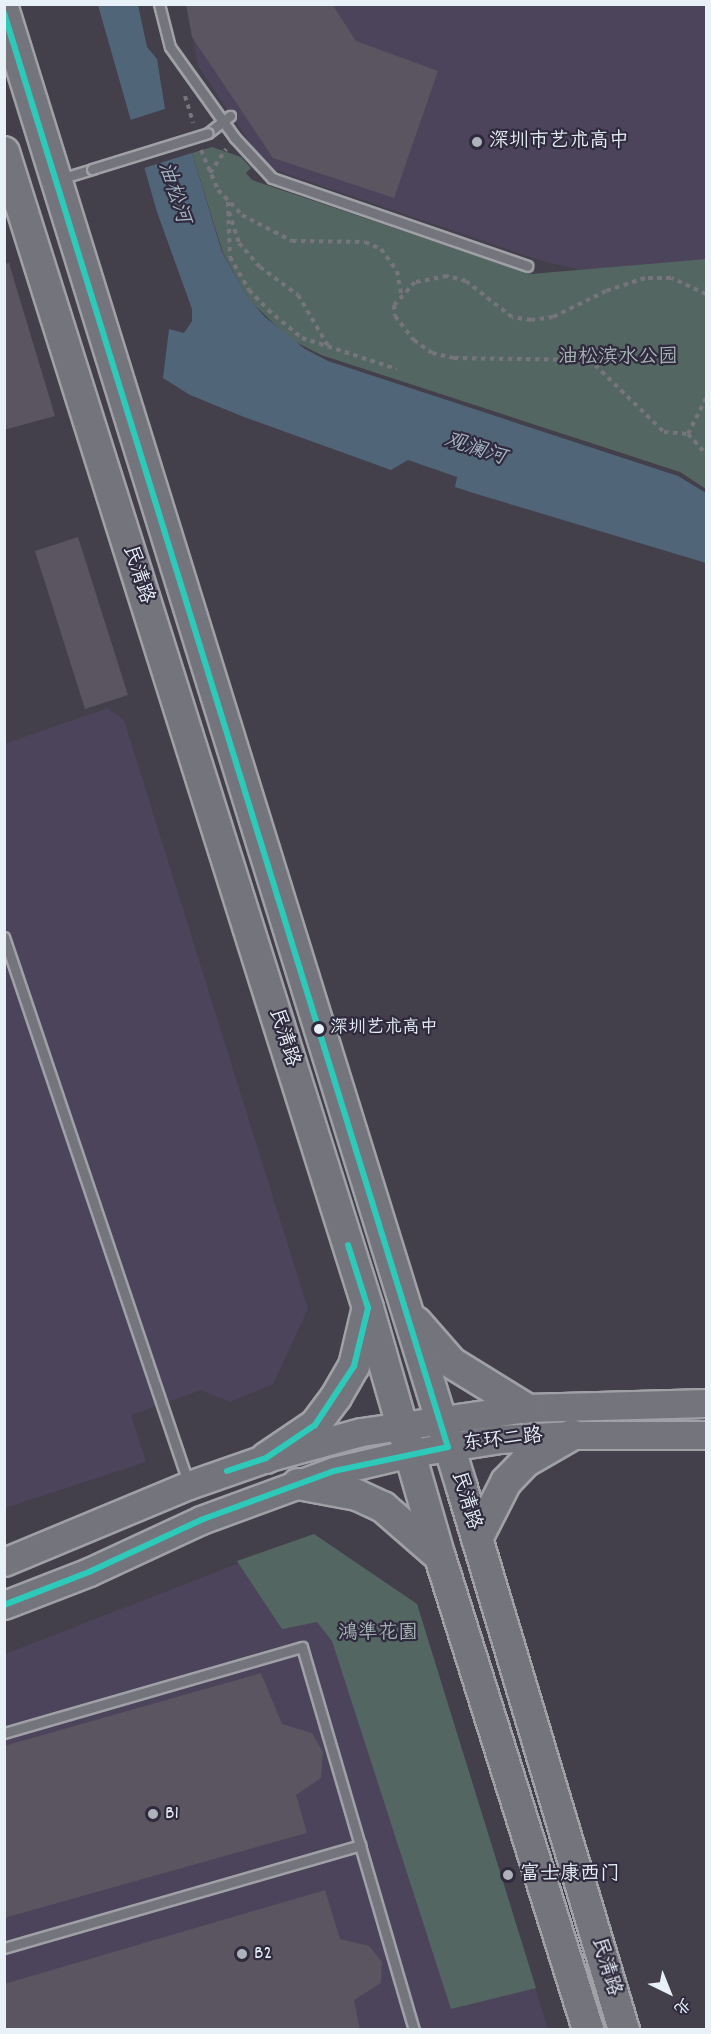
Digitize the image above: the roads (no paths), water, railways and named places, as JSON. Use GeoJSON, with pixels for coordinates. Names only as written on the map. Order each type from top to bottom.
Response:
{"type":"FeatureCollection","features":[{"type":"Feature","properties":{"kind":"main road","name":"民清路"},"geometry":{"type":"LineString","coordinates":[[4,11],[477,1539],[624,2030]]}},
{"type":"Feature","properties":{"kind":"main road","name":"民清路"},"geometry":{"type":"LineString","coordinates":[[4,152],[368,1308],[440,1557],[588,2030]]}},
{"type":"Feature","properties":{"kind":"main road"},"geometry":{"type":"LineString","coordinates":[[405,1306],[429,1341],[452,1363],[525,1408]]}},
{"type":"Feature","properties":{"kind":"main road"},"geometry":{"type":"LineString","coordinates":[[266,1458],[315,1425],[336,1397],[354,1366],[368,1308]]}},
{"type":"Feature","properties":{"kind":"main road","name":"东环二路"},"geometry":{"type":"LineString","coordinates":[[4,1605],[89,1572],[201,1520],[407,1440],[444,1434],[525,1408],[706,1403]]}},
{"type":"Feature","properties":{"kind":"main road","name":"东环二路"},"geometry":{"type":"LineString","coordinates":[[4,1563],[189,1485],[266,1458],[361,1432],[407,1440]]}},
{"type":"Feature","properties":{"kind":"main road","name":"东环二路"},"geometry":{"type":"LineString","coordinates":[[444,1434],[706,1435]]}},
{"type":"Feature","properties":{"kind":"main road"},"geometry":{"type":"LineString","coordinates":[[477,1539],[506,1482],[525,1462],[572,1435]]}},
{"type":"Feature","properties":{"kind":"main road"},"geometry":{"type":"LineString","coordinates":[[298,1484],[357,1495],[383,1507],[440,1557]]}},
{"type":"Feature","properties":{"kind":"lane"},"geometry":{"type":"LineString","coordinates":[[159,4],[165,39],[272,178],[527,266]]}},
{"type":"Feature","properties":{"kind":"lane"},"geometry":{"type":"LineString","coordinates":[[57,180],[208,133],[226,119]]}},
{"type":"Feature","properties":{"kind":"lane"},"geometry":{"type":"LineString","coordinates":[[4,937],[189,1485]]}},
{"type":"Feature","properties":{"kind":"lane"},"geometry":{"type":"LineString","coordinates":[[4,1733],[302,1647],[414,2030]]}},
{"type":"Feature","properties":{"kind":"lane"},"geometry":{"type":"LineString","coordinates":[[4,1948],[360,1845]]}},
{"type":"Feature","properties":{"kind":"water"},"geometry":{"type":"Polygon","coordinates":[[[98,5],[138,5],[147,47],[157,59],[165,109],[192,153],[222,252],[248,298],[265,317],[305,349],[328,361],[678,476],[706,493],[706,563],[455,487],[457,477],[408,460],[391,470],[244,417],[190,395],[163,378],[169,329],[184,333],[192,321],[192,309],[157,212],[98,5]]]}},
{"type":"Feature","properties":{"kind":"place","name":"深圳市艺术高中"},"geometry":{"type":"Point","coordinates":[477,142]}},
{"type":"Feature","properties":{"kind":"place","name":"深圳艺术高中"},"geometry":{"type":"Point","coordinates":[319,1029]}},
{"type":"Feature","properties":{"kind":"place","name":"B1"},"geometry":{"type":"Point","coordinates":[153,1814]}},
{"type":"Feature","properties":{"kind":"place","name":"富士康西门"},"geometry":{"type":"Point","coordinates":[508,1875]}},
{"type":"Feature","properties":{"kind":"place","name":"B2"},"geometry":{"type":"Point","coordinates":[242,1954]}},
{"type":"Feature","properties":{"kind":"water label","name":"油松河"},"geometry":{"type":"Point","coordinates":[173,193]}},
{"type":"Feature","properties":{"kind":"water label","name":"观澜河"},"geometry":{"type":"Point","coordinates":[475,450]}},
{"type":"Feature","properties":{"kind":"park label","name":"油松滨水公园"},"geometry":{"type":"Point","coordinates":[618,358]}},
{"type":"Feature","properties":{"kind":"park label","name":"鴻準花園"},"geometry":{"type":"Point","coordinates":[378,1634]}}]}
